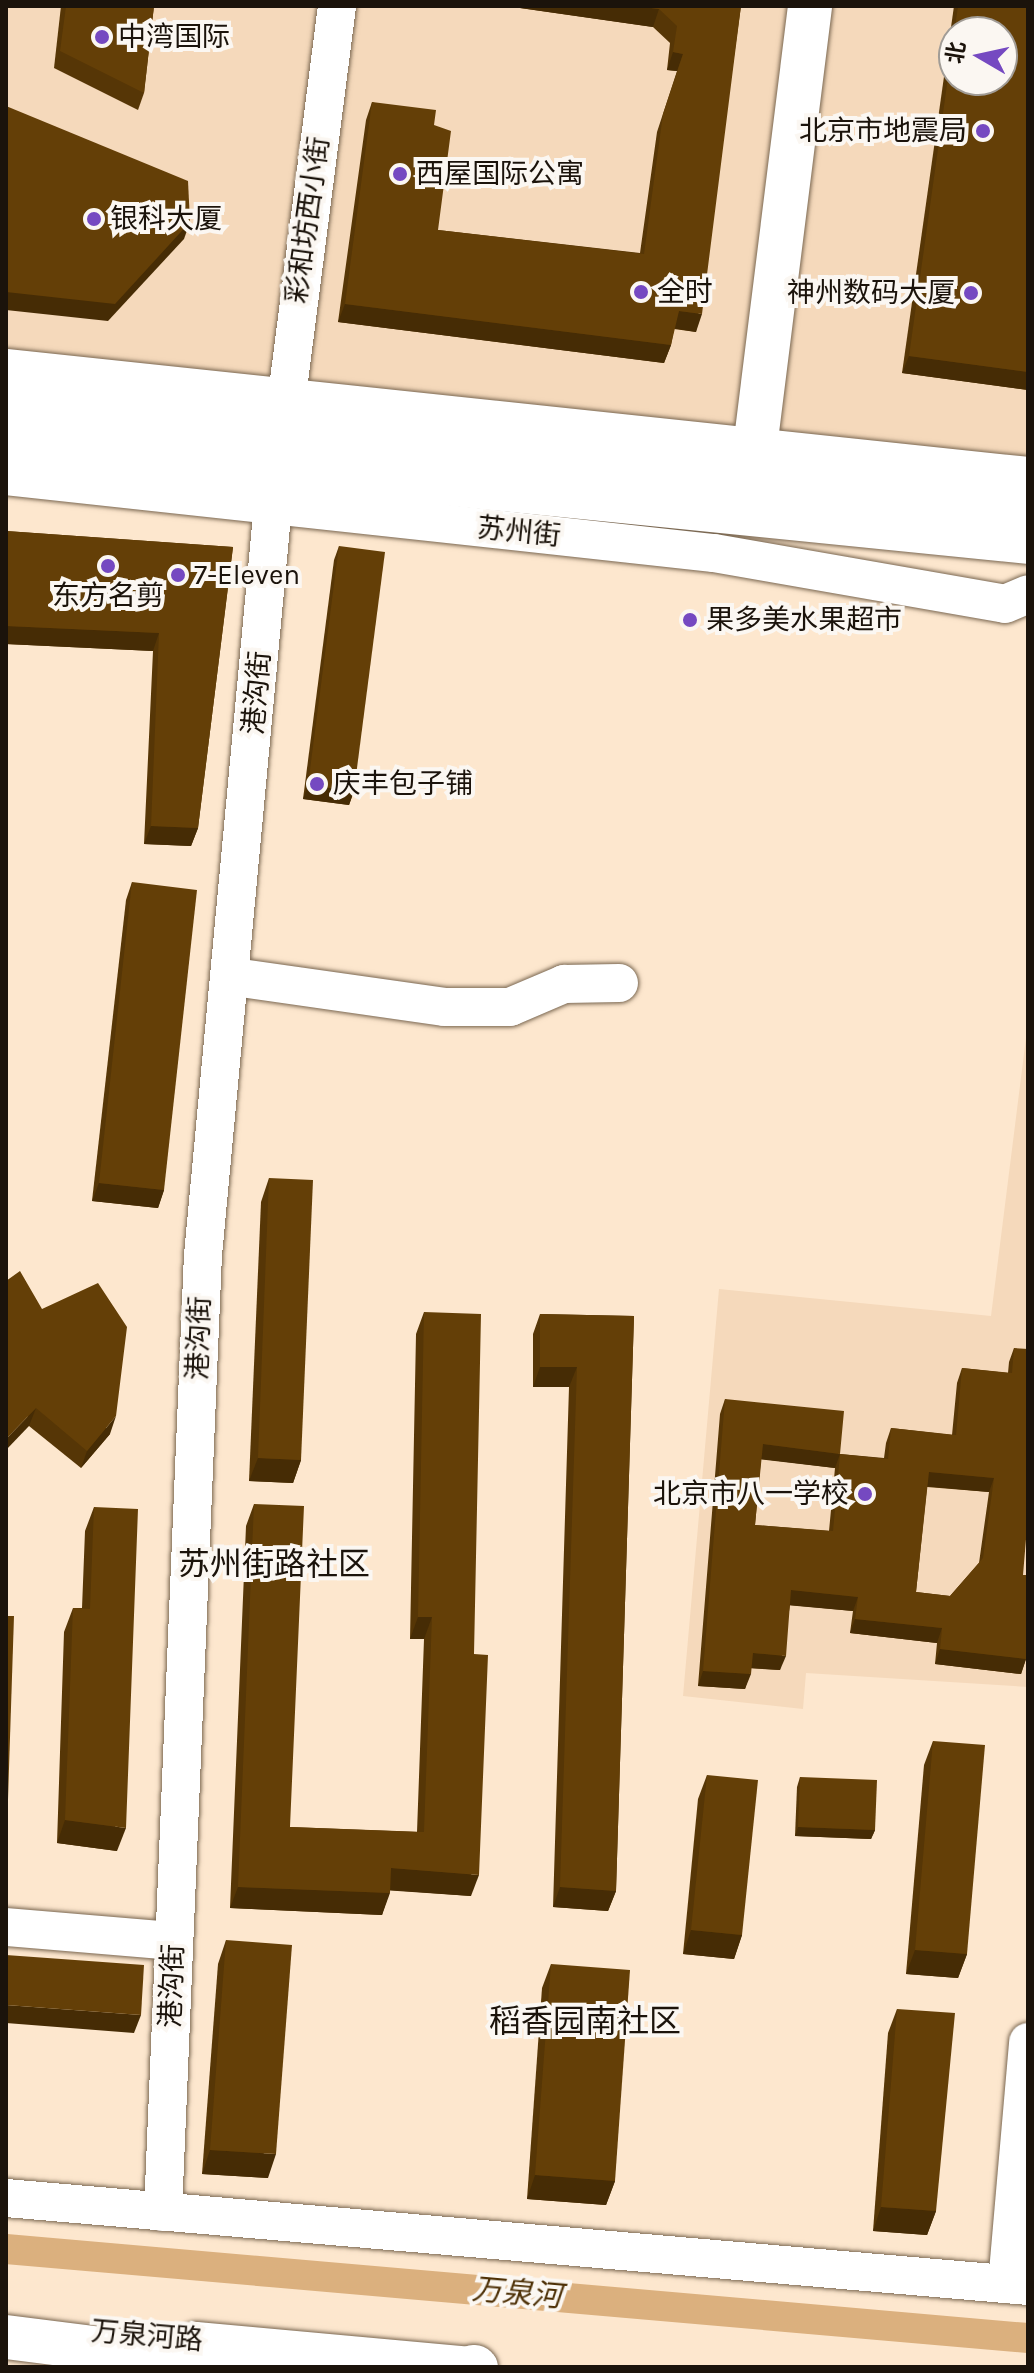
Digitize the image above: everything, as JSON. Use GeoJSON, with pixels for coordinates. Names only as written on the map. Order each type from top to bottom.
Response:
{"type":"FeatureCollection","features":[{"type":"Feature","properties":{"kind":"main road"},"geometry":{"type":"LineString","coordinates":[[755,448],[810,6]]}},
{"type":"Feature","properties":{"kind":"main road","name":"苏州街"},"geometry":{"type":"LineString","coordinates":[[6,406],[279,451],[1028,542]]}},
{"type":"Feature","properties":{"kind":"main road","name":"苏州街"},"geometry":{"type":"LineString","coordinates":[[6,439],[279,451],[1028,509]]}},
{"type":"Feature","properties":{"kind":"main road"},"geometry":{"type":"LineString","coordinates":[[6,2337],[244,2367]]}},
{"type":"Feature","properties":{"kind":"street","name":"彩和坊西小街"},"geometry":{"type":"LineString","coordinates":[[279,451],[337,6]]}},
{"type":"Feature","properties":{"kind":"street","name":"苏州街"},"geometry":{"type":"LineString","coordinates":[[6,368],[279,451],[714,553],[1005,604],[1028,594]]}},
{"type":"Feature","properties":{"kind":"street","name":"苏州街"},"geometry":{"type":"LineString","coordinates":[[6,476],[279,451],[755,448],[1028,476]]}},
{"type":"Feature","properties":{"kind":"street","name":"港沟街"},"geometry":{"type":"LineString","coordinates":[[163,2212],[203,1255],[234,977],[279,451]]}},
{"type":"Feature","properties":{"kind":"street"},"geometry":{"type":"LineString","coordinates":[[234,977],[444,1007],[510,1007],[564,984],[619,983]]}},
{"type":"Feature","properties":{"kind":"street"},"geometry":{"type":"LineString","coordinates":[[6,1927],[173,1941]]}},
{"type":"Feature","properties":{"kind":"street"},"geometry":{"type":"LineString","coordinates":[[6,2198],[1017,2285],[1028,2042]]}},
{"type":"Feature","properties":{"kind":"street","name":"万泉河路"},"geometry":{"type":"LineString","coordinates":[[6,2323],[476,2367]]}},
{"type":"Feature","properties":{"kind":"shaded area"},"geometry":{"type":"Polygon","coordinates":[[[6,6],[1028,6],[1028,508],[6,405],[6,6]]]}},
{"type":"Feature","properties":{"kind":"shaded area","name":"北京市八一学校"},"geometry":{"type":"Polygon","coordinates":[[[1028,1022],[1028,1687],[806,1673],[803,1709],[683,1696],[719,1289],[991,1316],[1028,1022]]]}},
{"type":"Feature","properties":{"kind":"building","name":"中湾国际"},"geometry":{"type":"Polygon","coordinates":[[[66,6],[154,6],[144,93],[60,51],[66,6]]]}},
{"type":"Feature","properties":{"kind":"building","name":"西屋国际公寓"},"geometry":{"type":"Polygon","coordinates":[[[635,6],[741,6],[702,314],[679,311],[671,345],[345,304],[372,102],[436,110],[434,125],[451,131],[438,230],[644,254],[663,114],[683,54],[673,52],[677,26],[659,9],[635,6]]]}},
{"type":"Feature","properties":{"kind":"building"},"geometry":{"type":"Polygon","coordinates":[[[958,6],[1028,6],[1028,372],[909,356],[945,96],[1018,96],[1018,16],[956,16],[958,6]]]}},
{"type":"Feature","properties":{"kind":"building","name":"银科大厦"},"geometry":{"type":"Polygon","coordinates":[[[6,106],[188,181],[190,222],[115,304],[6,292],[6,106]]]}},
{"type":"Feature","properties":{"kind":"building"},"geometry":{"type":"Polygon","coordinates":[[[6,531],[233,547],[198,828],[151,826],[159,633],[6,626],[6,531]]]}},
{"type":"Feature","properties":{"kind":"building"},"geometry":{"type":"Polygon","coordinates":[[[339,546],[385,552],[354,791],[308,785],[339,546]]]}},
{"type":"Feature","properties":{"kind":"building"},"geometry":{"type":"Polygon","coordinates":[[[132,882],[197,890],[164,1190],[99,1183],[132,882]]]}},
{"type":"Feature","properties":{"kind":"building"},"geometry":{"type":"Polygon","coordinates":[[[269,1178],[313,1180],[301,1460],[258,1458],[269,1178]]]}},
{"type":"Feature","properties":{"kind":"building"},"geometry":{"type":"Polygon","coordinates":[[[20,1271],[42,1309],[98,1283],[127,1327],[116,1416],[87,1451],[36,1408],[6,1439],[6,1281],[20,1271]]]}},
{"type":"Feature","properties":{"kind":"building"},"geometry":{"type":"Polygon","coordinates":[[[424,1312],[481,1314],[474,1654],[488,1655],[479,1875],[391,1868],[390,1893],[238,1887],[254,1504],[304,1506],[290,1827],[424,1832],[432,1617],[418,1617],[424,1312]]]}},
{"type":"Feature","properties":{"kind":"building"},"geometry":{"type":"Polygon","coordinates":[[[540,1314],[634,1316],[616,1891],[560,1887],[577,1367],[540,1367],[540,1314]]]}},
{"type":"Feature","properties":{"kind":"building"},"geometry":{"type":"Polygon","coordinates":[[[1014,1348],[1028,1349],[1028,1515],[1023,1575],[1028,1575],[1026,1659],[940,1649],[942,1628],[855,1619],[858,1597],[791,1590],[786,1656],[753,1653],[751,1674],[703,1671],[725,1399],[844,1411],[840,1454],[888,1459],[891,1428],[956,1435],[962,1368],[1012,1373],[1014,1348]],[[763,1444],[755,1525],[833,1531],[840,1454],[763,1444]],[[929,1472],[916,1592],[950,1596],[983,1558],[994,1478],[929,1472]]]}},
{"type":"Feature","properties":{"kind":"building"},"geometry":{"type":"Polygon","coordinates":[[[94,1507],[138,1509],[126,1828],[65,1820],[73,1608],[90,1609],[94,1507]]]}},
{"type":"Feature","properties":{"kind":"building"},"geometry":{"type":"Polygon","coordinates":[[[6,1616],[14,1616],[6,1860],[6,1616]]]}},
{"type":"Feature","properties":{"kind":"building"},"geometry":{"type":"Polygon","coordinates":[[[933,1741],[985,1745],[967,1954],[915,1950],[933,1741]]]}},
{"type":"Feature","properties":{"kind":"building"},"geometry":{"type":"Polygon","coordinates":[[[707,1775],[758,1780],[742,1935],[691,1930],[707,1775]]]}},
{"type":"Feature","properties":{"kind":"building"},"geometry":{"type":"Polygon","coordinates":[[[800,1777],[877,1780],[875,1830],[798,1827],[800,1777]]]}},
{"type":"Feature","properties":{"kind":"building"},"geometry":{"type":"Polygon","coordinates":[[[226,1940],[292,1945],[276,2154],[210,2150],[226,1940]]]}},
{"type":"Feature","properties":{"kind":"building"},"geometry":{"type":"Polygon","coordinates":[[[6,1955],[144,1965],[141,2015],[6,2005],[6,1955]]]}},
{"type":"Feature","properties":{"kind":"building"},"geometry":{"type":"Polygon","coordinates":[[[551,1964],[630,1970],[615,2181],[535,2175],[551,1964]]]}},
{"type":"Feature","properties":{"kind":"building"},"geometry":{"type":"Polygon","coordinates":[[[897,2009],[955,2013],[936,2211],[881,2207],[897,2009]]]}},
{"type":"Feature","properties":{"kind":"waterway","name":"万泉河"},"geometry":{"type":"LineString","coordinates":[[6,2249],[1028,2338]]}},
{"type":"Feature","properties":{"kind":"place","name":"中湾国际"},"geometry":{"type":"Point","coordinates":[102,37]}},
{"type":"Feature","properties":{"kind":"place","name":"北京市地震局"},"geometry":{"type":"Point","coordinates":[983,131]}},
{"type":"Feature","properties":{"kind":"place","name":"西屋国际公寓"},"geometry":{"type":"Point","coordinates":[400,174]}},
{"type":"Feature","properties":{"kind":"place","name":"银科大厦"},"geometry":{"type":"Point","coordinates":[94,219]}},
{"type":"Feature","properties":{"kind":"place","name":"全时"},"geometry":{"type":"Point","coordinates":[641,292]}},
{"type":"Feature","properties":{"kind":"place","name":"神州数码大厦"},"geometry":{"type":"Point","coordinates":[971,293]}},
{"type":"Feature","properties":{"kind":"place","name":"东方名剪"},"geometry":{"type":"Point","coordinates":[108,566]}},
{"type":"Feature","properties":{"kind":"place","name":"7-Eleven"},"geometry":{"type":"Point","coordinates":[178,575]}},
{"type":"Feature","properties":{"kind":"place","name":"果多美水果超市"},"geometry":{"type":"Point","coordinates":[690,620]}},
{"type":"Feature","properties":{"kind":"place","name":"庆丰包子铺"},"geometry":{"type":"Point","coordinates":[317,784]}},
{"type":"Feature","properties":{"kind":"place","name":"北京市八一学校"},"geometry":{"type":"Point","coordinates":[865,1494]}},
{"type":"Feature","properties":{"kind":"district","name":"苏州街路社区"},"geometry":{"type":"Point","coordinates":[274,1565]}},
{"type":"Feature","properties":{"kind":"district","name":"稻香园南社区"},"geometry":{"type":"Point","coordinates":[585,2022]}}]}
